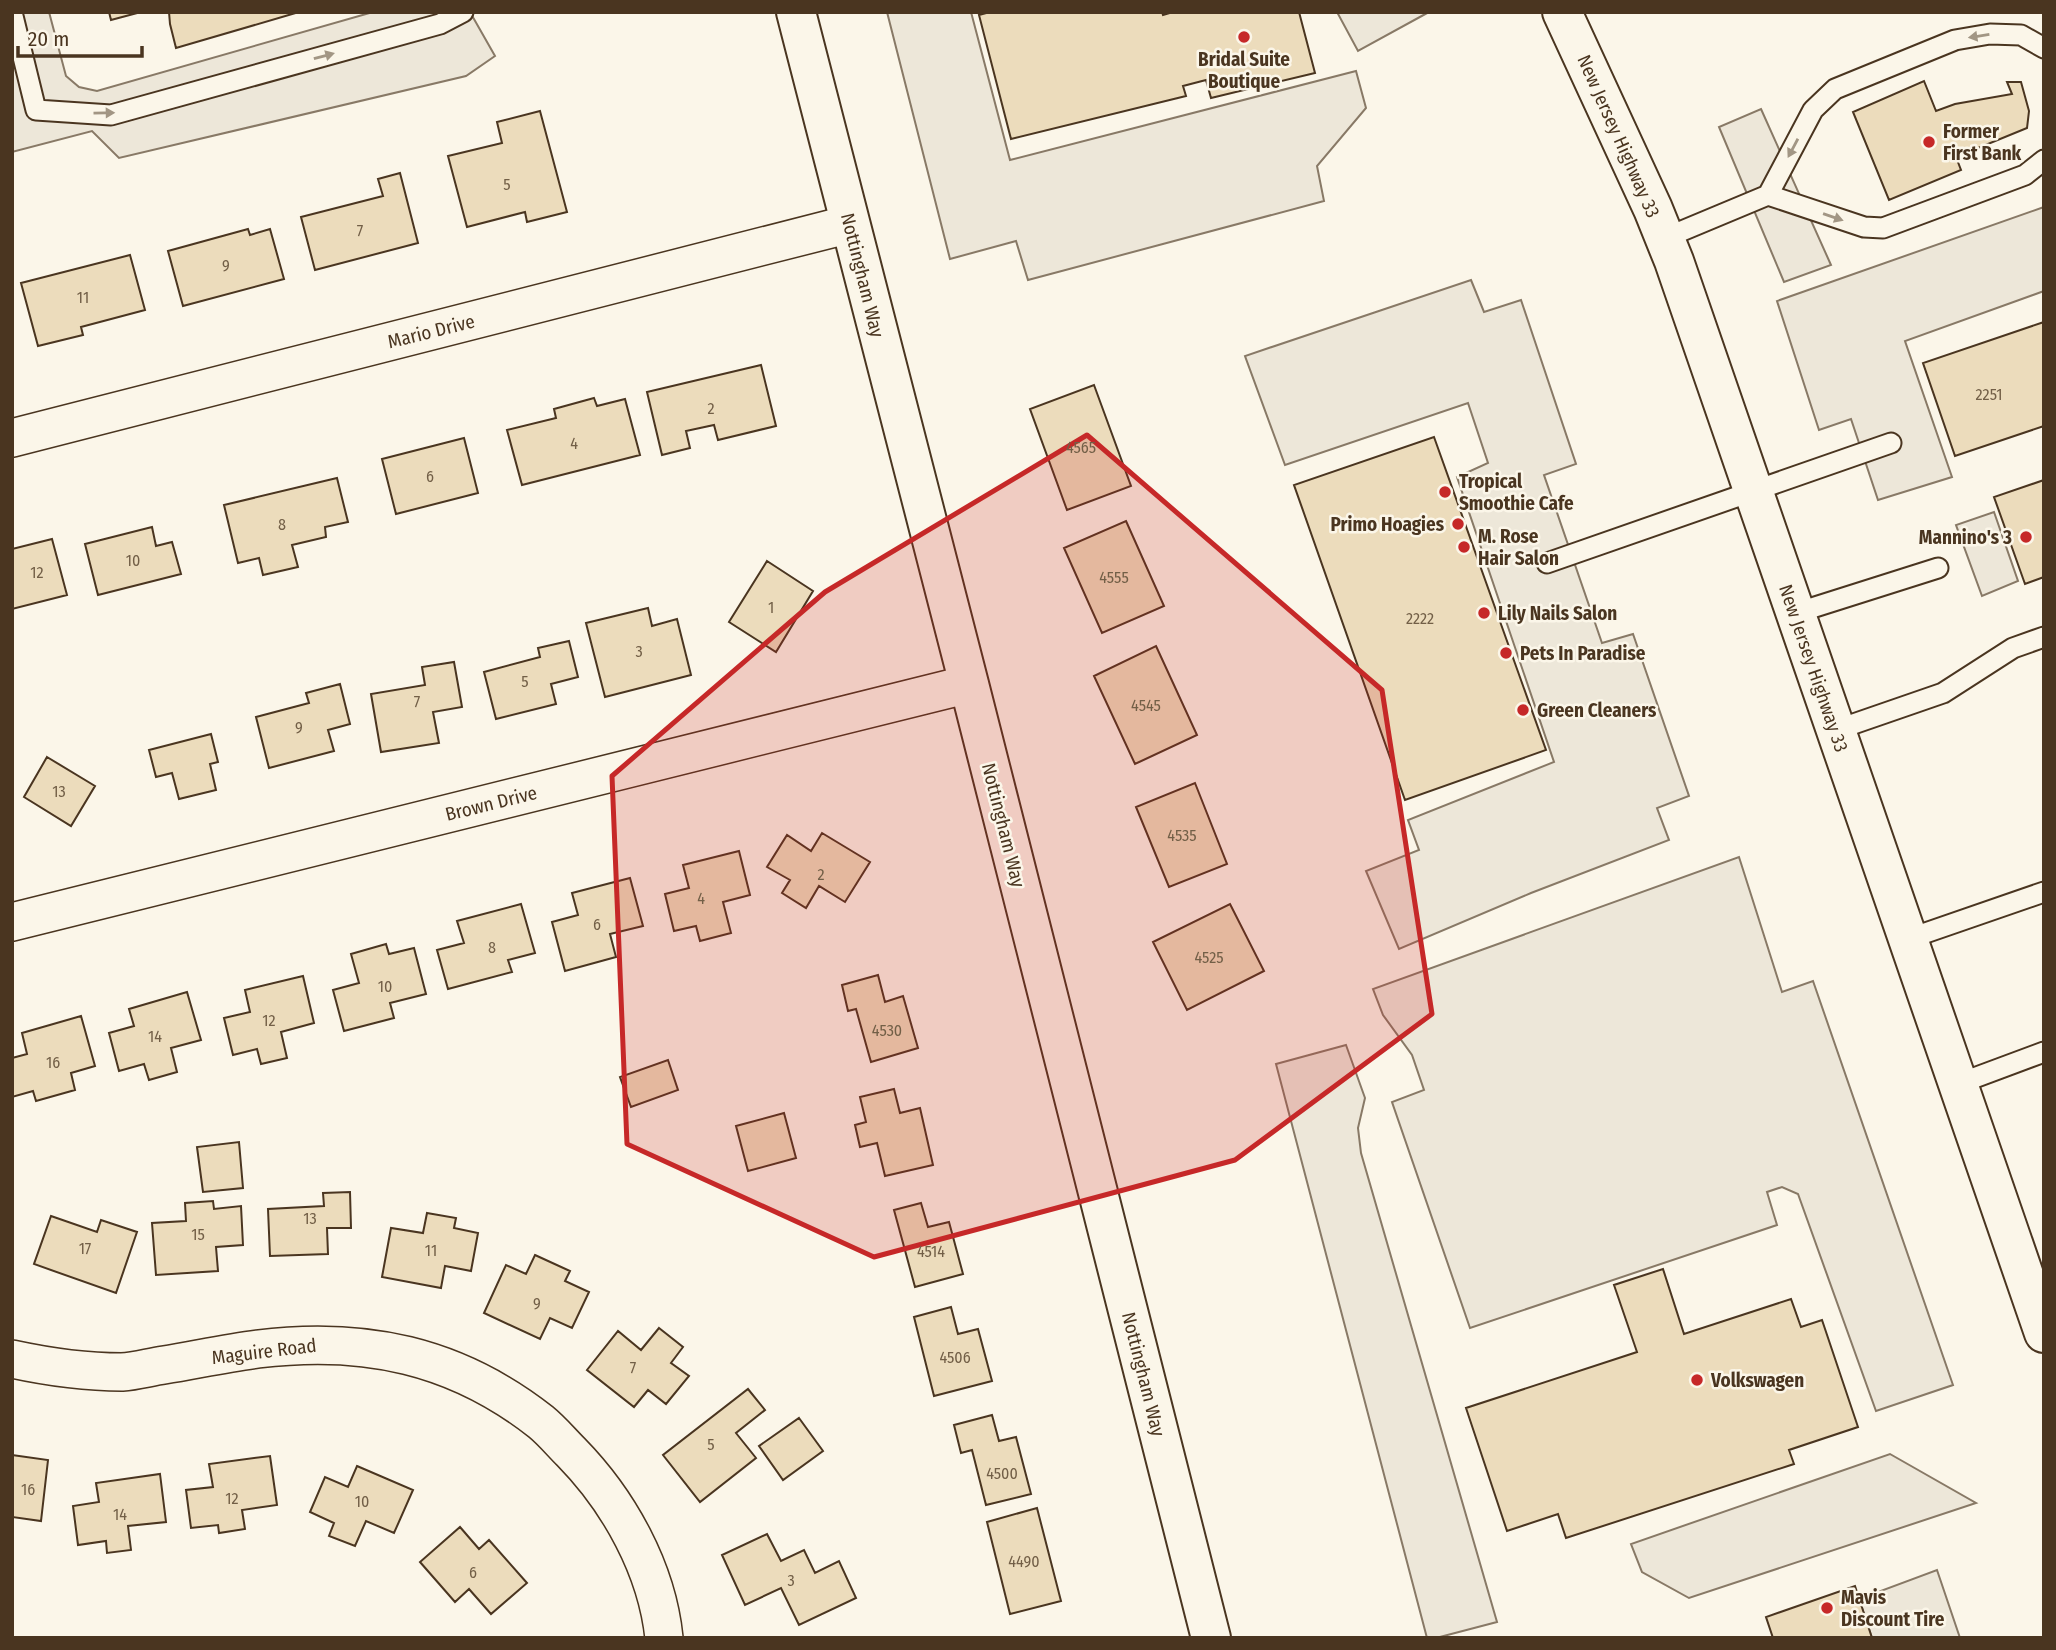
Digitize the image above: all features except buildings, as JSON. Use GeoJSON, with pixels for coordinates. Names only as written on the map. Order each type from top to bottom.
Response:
{"type":"FeatureCollection","features":[{"type":"Feature","properties":{"kind":"street","name":"Nottingham Way"},"geometry":{"type":"LineString","coordinates":[[796,12],[1211,1638]]}},
{"type":"Feature","properties":{"kind":"street","name":"New Jersey Highway 33"},"geometry":{"type":"LineString","coordinates":[[1562,12],[1665,238],[2044,1333]]}},
{"type":"Feature","properties":{"kind":"street","name":"Mario Drive"},"geometry":{"type":"LineString","coordinates":[[12,438],[850,224]]}},
{"type":"Feature","properties":{"kind":"street","name":"Brown Drive"},"geometry":{"type":"LineString","coordinates":[[12,922],[969,684]]}},
{"type":"Feature","properties":{"kind":"street","name":"Maguire Road"},"geometry":{"type":"LineString","coordinates":[[12,1359],[66,1370],[125,1372],[257,1349],[317,1344],[372,1348],[425,1360],[487,1385],[542,1423],[589,1471],[621,1515],[645,1564],[663,1623],[664,1638]]}},
{"type":"Feature","properties":{"kind":"lane"},"geometry":{"type":"LineString","coordinates":[[12,12],[36,110],[111,114],[440,24],[463,12]]}},
{"type":"Feature","properties":{"kind":"lane"},"geometry":{"type":"LineString","coordinates":[[1665,238],[1768,195],[1813,110],[1835,89],[1955,40],[1990,34],[2021,36],[2044,48]]}},
{"type":"Feature","properties":{"kind":"lane"},"geometry":{"type":"LineString","coordinates":[[1768,195],[1864,227],[1883,228],[2025,175],[2044,160]]}},
{"type":"Feature","properties":{"kind":"lane"},"geometry":{"type":"LineString","coordinates":[[1547,563],[1891,443]]}},
{"type":"Feature","properties":{"kind":"lane"},"geometry":{"type":"LineString","coordinates":[[1796,614],[1938,568]]}},
{"type":"Feature","properties":{"kind":"lane"},"geometry":{"type":"LineString","coordinates":[[1836,730],[1943,692],[2013,648],[2044,637]]}},
{"type":"Feature","properties":{"kind":"lane"},"geometry":{"type":"LineString","coordinates":[[1908,939],[2044,892]]}},
{"type":"Feature","properties":{"kind":"lane"},"geometry":{"type":"LineString","coordinates":[[1958,1084],[2044,1052]]}},
{"type":"Feature","properties":{"kind":"highlighted area"},"geometry":{"type":"Polygon","coordinates":[[[1087,435],[1382,690],[1432,1014],[1235,1160],[874,1257],[627,1144],[612,776],[825,592],[1087,435]]]}},
{"type":"Feature","properties":{"kind":"shaded area"},"geometry":{"type":"Polygon","coordinates":[[[12,12],[49,12],[66,76],[79,87],[97,91],[373,12],[470,12],[495,56],[466,76],[119,158],[92,131],[12,152],[12,12]]]}},
{"type":"Feature","properties":{"kind":"shaded area"},"geometry":{"type":"Polygon","coordinates":[[[887,12],[971,12],[1010,160],[1356,71],[1366,108],[1317,166],[1324,201],[1028,280],[1016,241],[950,259],[887,12]]]}},
{"type":"Feature","properties":{"kind":"shaded area"},"geometry":{"type":"Polygon","coordinates":[[[1337,12],[1429,12],[1358,51],[1337,12]]]}},
{"type":"Feature","properties":{"kind":"shaded area"},"geometry":{"type":"Polygon","coordinates":[[[1761,109],[1831,265],[1784,282],[1719,127],[1761,109]]]}},
{"type":"Feature","properties":{"kind":"shaded area"},"geometry":{"type":"Polygon","coordinates":[[[2044,207],[2044,291],[1905,341],[1952,477],[1878,500],[1851,419],[1819,430],[1777,301],[2044,207]]]}},
{"type":"Feature","properties":{"kind":"shaded area"},"geometry":{"type":"Polygon","coordinates":[[[1471,280],[1484,312],[1521,300],[1576,464],[1544,475],[1602,643],[1633,634],[1689,796],[1657,808],[1669,840],[1531,893],[1399,949],[1366,871],[1419,850],[1408,820],[1554,762],[1457,477],[1488,463],[1468,403],[1285,465],[1245,356],[1471,280]]]}},
{"type":"Feature","properties":{"kind":"shaded area"},"geometry":{"type":"Polygon","coordinates":[[[1994,512],[2018,581],[1982,596],[1956,525],[1994,512]]]}},
{"type":"Feature","properties":{"kind":"shaded area"},"geometry":{"type":"Polygon","coordinates":[[[1739,857],[1782,992],[1813,981],[1953,1385],[1876,1411],[1798,1194],[1782,1187],[1767,1192],[1777,1225],[1470,1328],[1392,1102],[1424,1090],[1412,1055],[1383,1015],[1373,989],[1739,857]]]}},
{"type":"Feature","properties":{"kind":"shaded area"},"geometry":{"type":"Polygon","coordinates":[[[1346,1045],[1365,1098],[1358,1128],[1361,1153],[1497,1622],[1436,1638],[1427,1638],[1276,1064],[1346,1045]]]}},
{"type":"Feature","properties":{"kind":"shaded area"},"geometry":{"type":"Polygon","coordinates":[[[1890,1454],[1976,1503],[1689,1598],[1642,1572],[1631,1544],[1890,1454]]]}},
{"type":"Feature","properties":{"kind":"shaded area"},"geometry":{"type":"Polygon","coordinates":[[[1937,1570],[1960,1638],[1872,1638],[1859,1599],[1937,1570]]]}},
{"type":"Feature","properties":{"kind":"place","name":"Bridal Suite Boutique"},"geometry":{"type":"Point","coordinates":[1244,37]}},
{"type":"Feature","properties":{"kind":"place","name":"Former First Bank"},"geometry":{"type":"Point","coordinates":[1929,142]}},
{"type":"Feature","properties":{"kind":"place","name":"Tropical Smoothie Cafe"},"geometry":{"type":"Point","coordinates":[1445,492]}},
{"type":"Feature","properties":{"kind":"place","name":"Primo Hoagies"},"geometry":{"type":"Point","coordinates":[1458,524]}},
{"type":"Feature","properties":{"kind":"place","name":"Mannino's 3"},"geometry":{"type":"Point","coordinates":[2026,537]}},
{"type":"Feature","properties":{"kind":"place","name":"M. Rose Hair Salon"},"geometry":{"type":"Point","coordinates":[1464,547]}},
{"type":"Feature","properties":{"kind":"place","name":"Lily Nails Salon"},"geometry":{"type":"Point","coordinates":[1484,613]}},
{"type":"Feature","properties":{"kind":"place","name":"Pets In Paradise"},"geometry":{"type":"Point","coordinates":[1506,653]}},
{"type":"Feature","properties":{"kind":"place","name":"Green Cleaners"},"geometry":{"type":"Point","coordinates":[1523,710]}},
{"type":"Feature","properties":{"kind":"place","name":"Volkswagen"},"geometry":{"type":"Point","coordinates":[1697,1380]}},
{"type":"Feature","properties":{"kind":"place","name":"Mavis Discount Tire"},"geometry":{"type":"Point","coordinates":[1827,1608]}}]}
